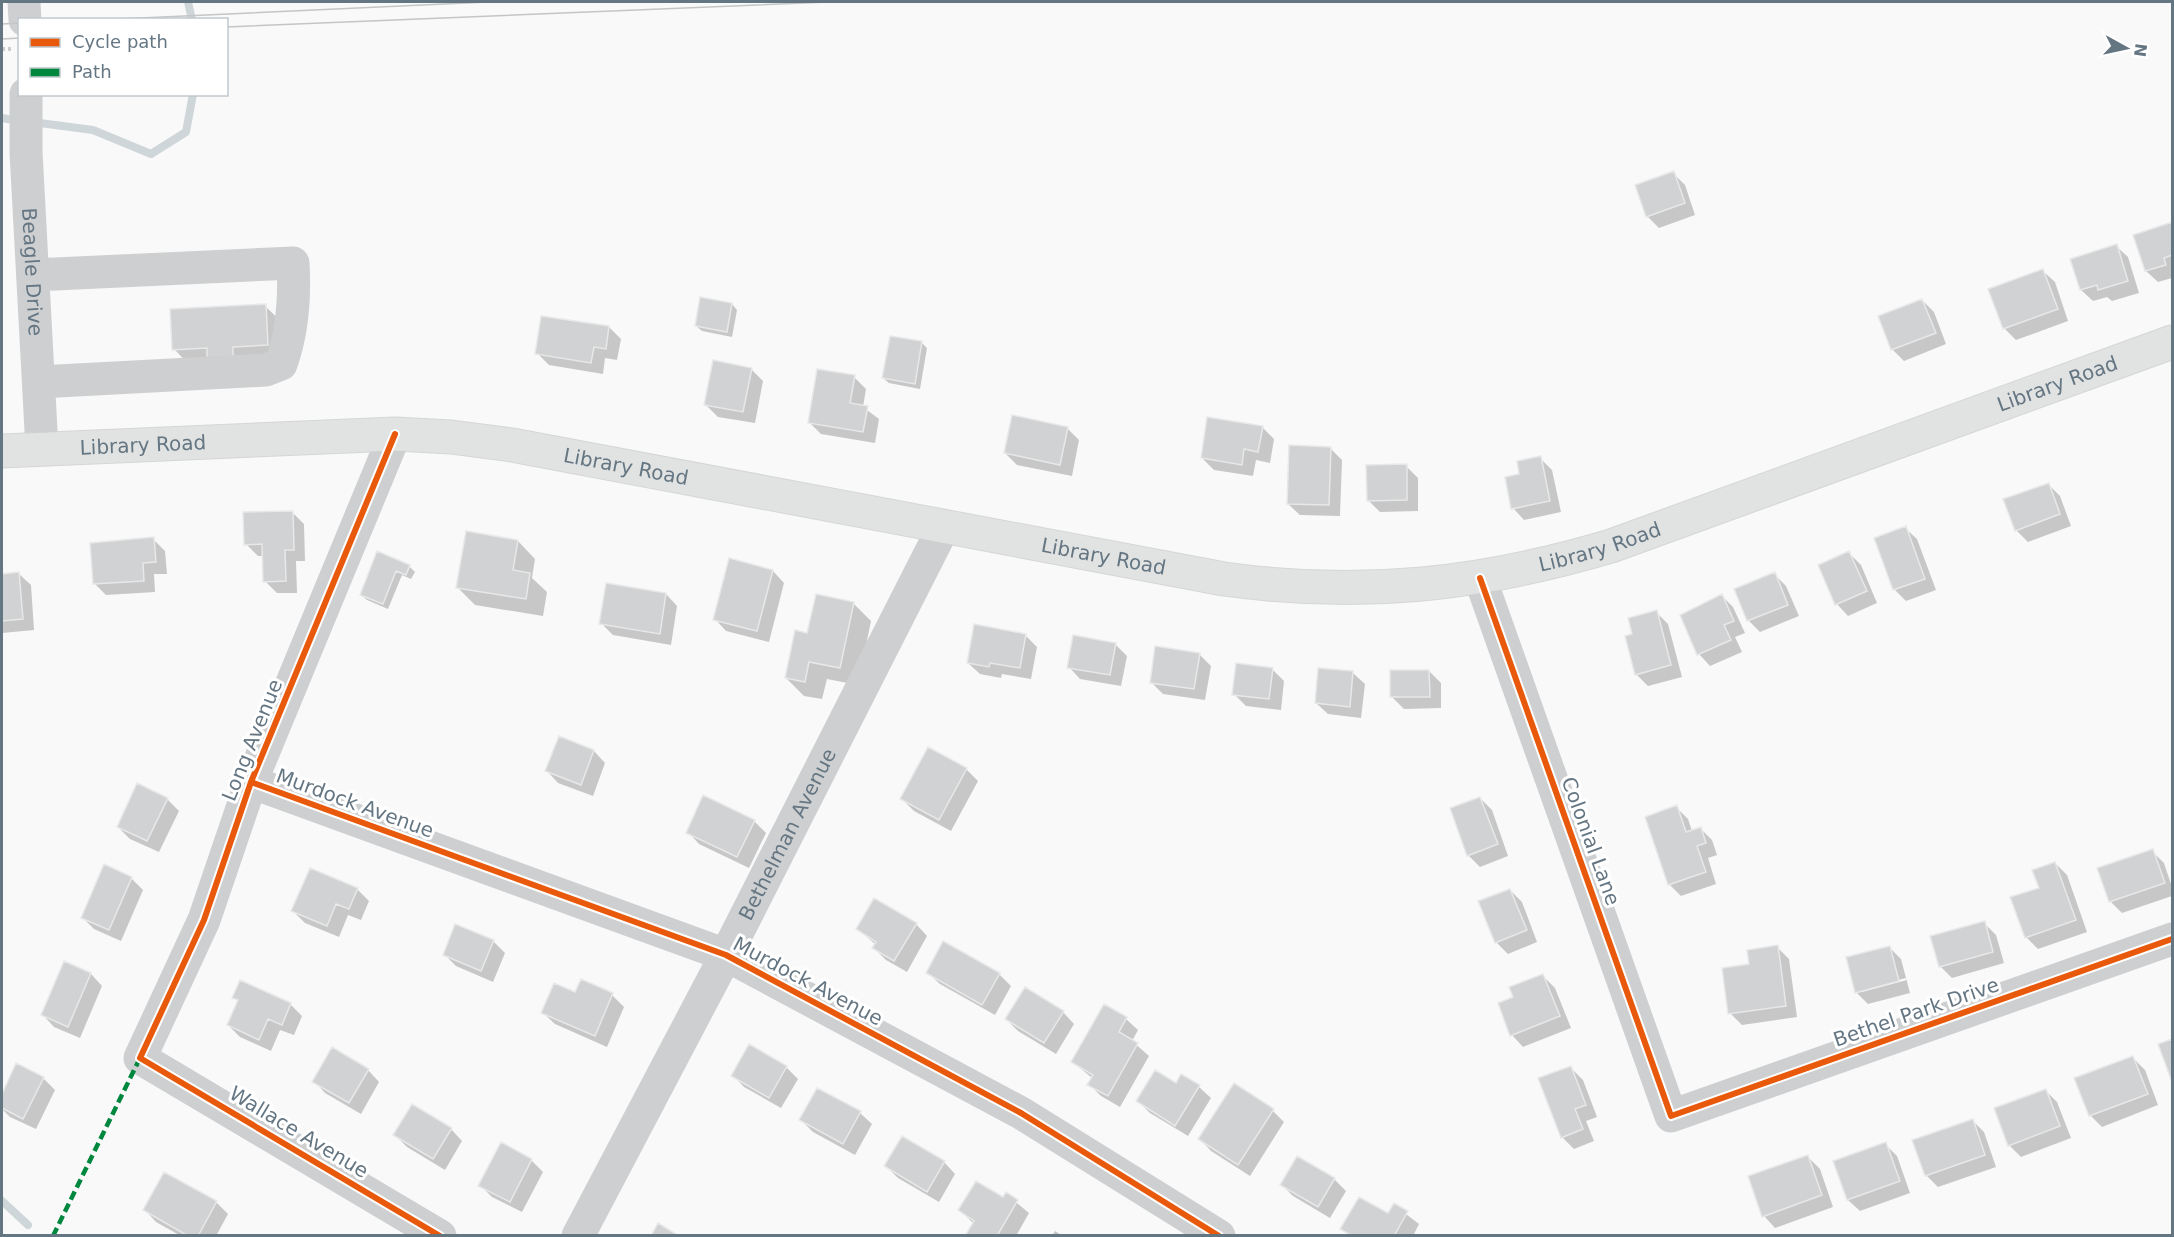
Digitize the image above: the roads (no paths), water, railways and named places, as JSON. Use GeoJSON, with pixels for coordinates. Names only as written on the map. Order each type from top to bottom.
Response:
{"type":"FeatureCollection","features":[{"type":"Feature","properties":{"kind":"main road","name":"Library Road"},"geometry":{"type":"LineString","coordinates":[[2,451],[395,434],[451,437],[512,445],[1224,579],[1283,587],[1346,589],[1408,586],[1480,578],[1545,566],[1611,546],[2172,342]]}},
{"type":"Feature","properties":{"kind":"street"},"geometry":{"type":"LineString","coordinates":[[24,2],[25,18]]}},
{"type":"Feature","properties":{"kind":"street","name":"Beagle Drive"},"geometry":{"type":"LineString","coordinates":[[26,100],[18,171],[33,275],[42,449]]}},
{"type":"Feature","properties":{"kind":"street"},"geometry":{"type":"LineString","coordinates":[[33,275],[293,263],[295,298],[287,347],[281,364],[266,370],[39,382]]}},
{"type":"Feature","properties":{"kind":"street","name":"Long Avenue"},"geometry":{"type":"LineString","coordinates":[[141,1058],[204,920],[251,782],[395,434]]}},
{"type":"Feature","properties":{"kind":"street","name":"Bethelman Avenue"},"geometry":{"type":"LineString","coordinates":[[578,1236],[726,955],[944,526]]}},
{"type":"Feature","properties":{"kind":"street","name":"Colonial Lane"},"geometry":{"type":"LineString","coordinates":[[1480,578],[1671,1116]]}},
{"type":"Feature","properties":{"kind":"street","name":"Murdock Avenue"},"geometry":{"type":"LineString","coordinates":[[251,782],[726,955],[1021,1113],[1219,1236]]}},
{"type":"Feature","properties":{"kind":"street","name":"Bethel Park Drive"},"geometry":{"type":"LineString","coordinates":[[1671,1116],[2172,939]]}},
{"type":"Feature","properties":{"kind":"street","name":"Wallace Avenue"},"geometry":{"type":"LineString","coordinates":[[141,1058],[441,1236]]}},
{"type":"Feature","properties":{"kind":"waterway"},"geometry":{"type":"LineString","coordinates":[[188,2],[192,18]]}},
{"type":"Feature","properties":{"kind":"waterway"},"geometry":{"type":"LineString","coordinates":[[32,122],[93,130],[151,154],[186,132],[193,96]]}},
{"type":"Feature","properties":{"kind":"waterway"},"geometry":{"type":"LineString","coordinates":[[2,118],[19,121]]}},
{"type":"Feature","properties":{"kind":"waterway"},"geometry":{"type":"LineString","coordinates":[[2,1201],[28,1225]]}},
{"type":"Feature","properties":{"kind":"tram line"},"geometry":{"type":"LineString","coordinates":[[140,18],[488,2]]}},
{"type":"Feature","properties":{"kind":"tram line"},"geometry":{"type":"LineString","coordinates":[[228,27],[828,2]]}},
{"type":"Feature","properties":{"kind":"tram line"},"geometry":{"type":"LineString","coordinates":[[2,24],[18,23]]}},
{"type":"Feature","properties":{"kind":"tram line"},"geometry":{"type":"LineString","coordinates":[[2,39],[18,38]]}}]}
